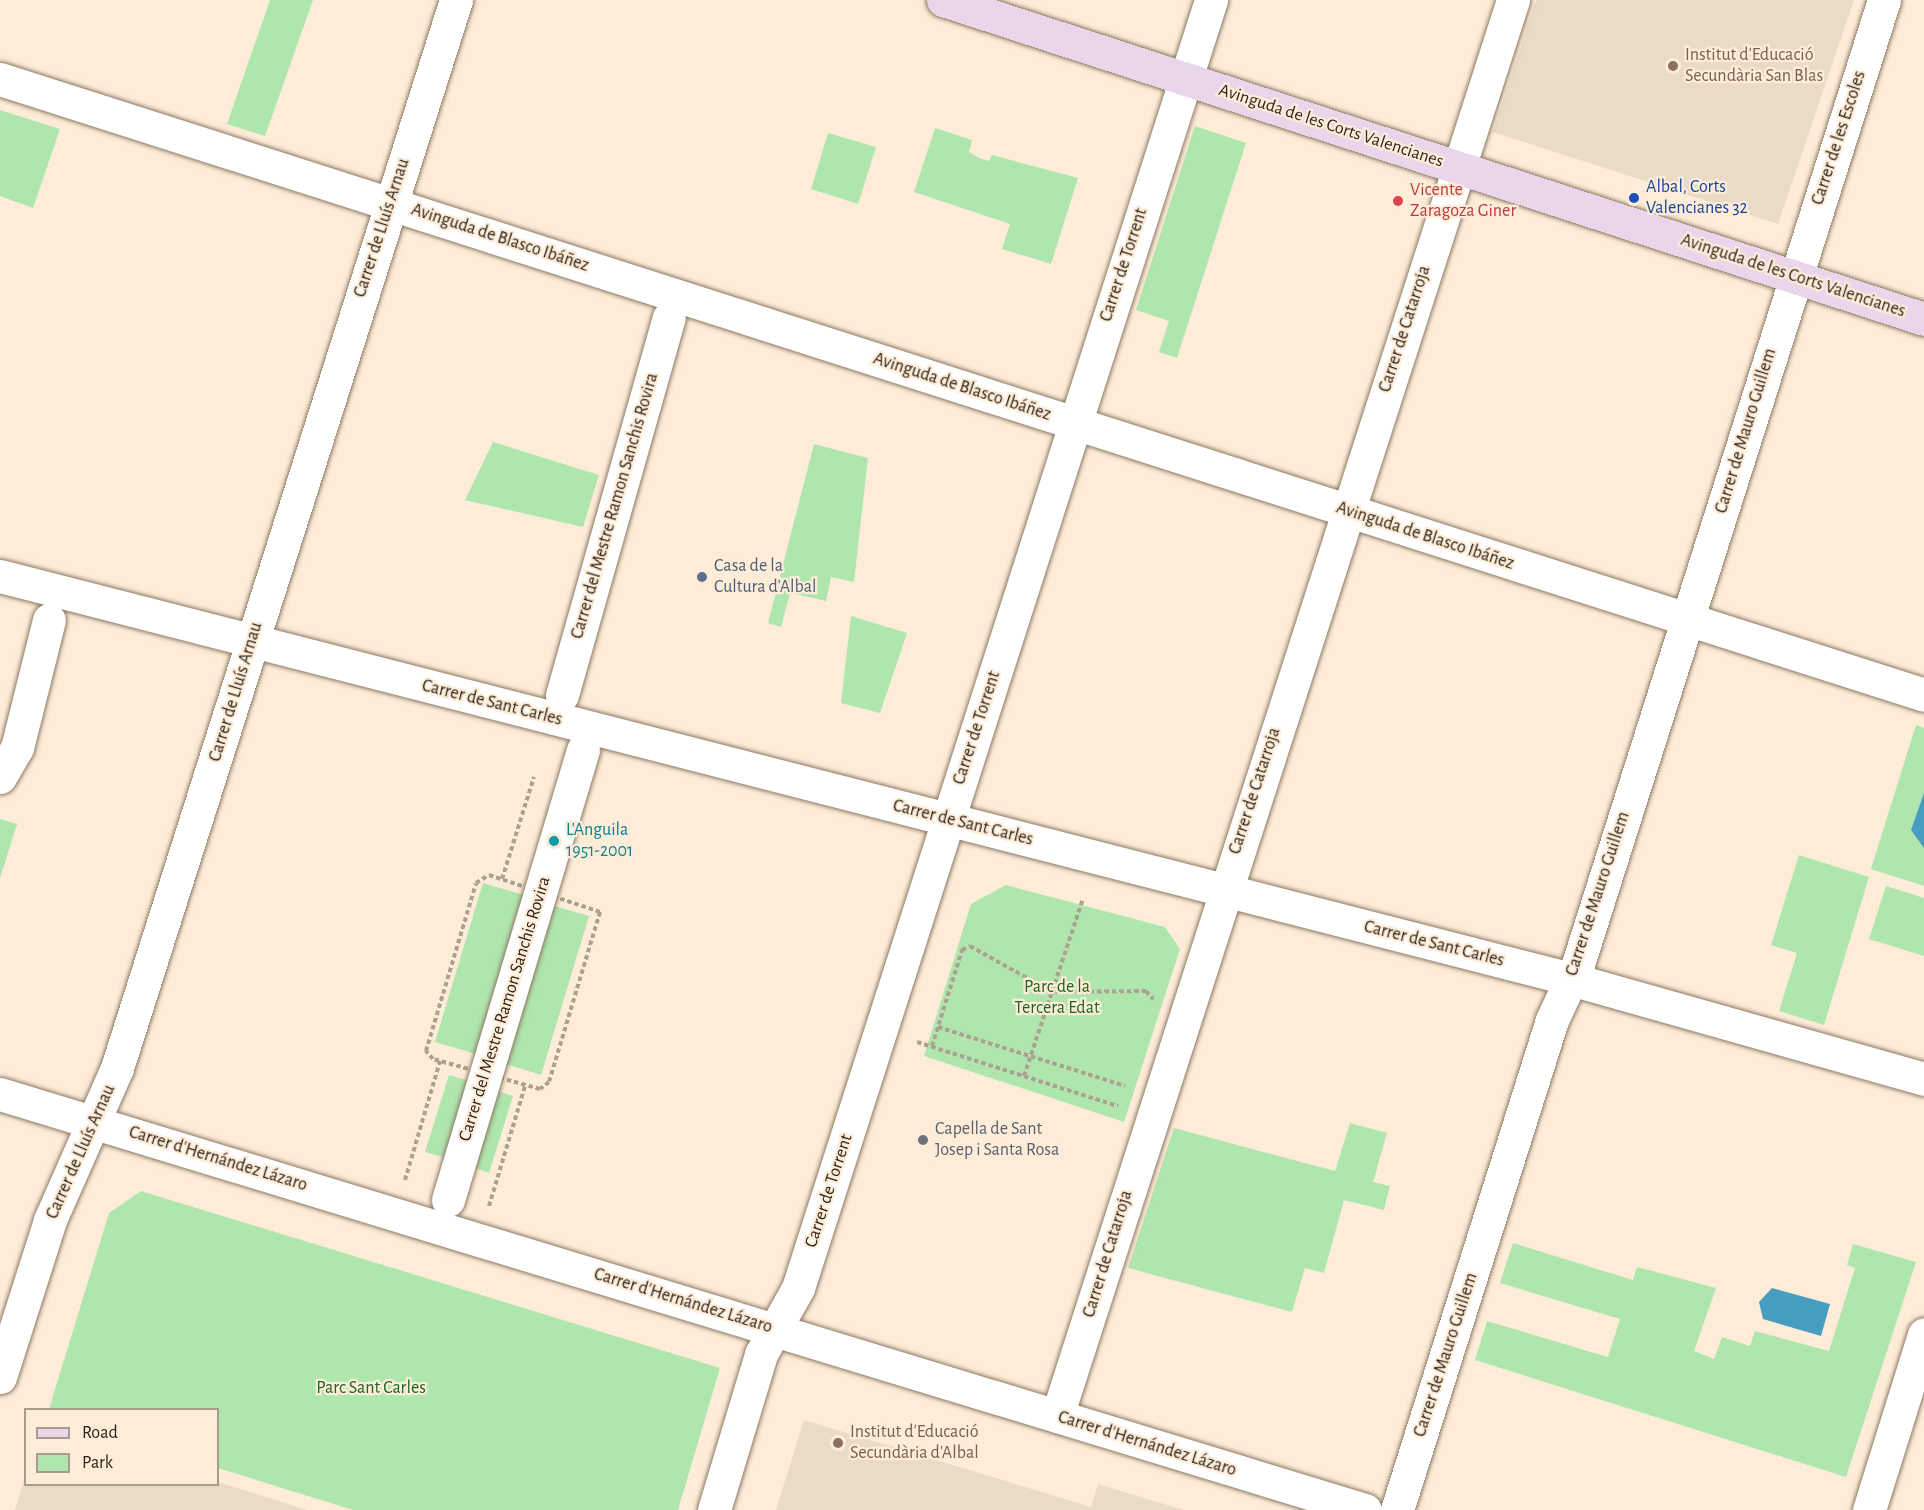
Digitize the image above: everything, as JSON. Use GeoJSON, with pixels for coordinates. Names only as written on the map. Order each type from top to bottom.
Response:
{"type":"FeatureCollection","features":[{"type":"Feature","properties":{"kind":"street","name":"Carrer de Lluís Arnau"},"geometry":{"type":"LineString","coordinates":[[0,1377],[50,1220],[97,1122],[456,0]]}},
{"type":"Feature","properties":{"kind":"street","name":"Avinguda de les Corts Valencianes"},"geometry":{"type":"LineString","coordinates":[[943,0],[1924,319]]}},
{"type":"Feature","properties":{"kind":"street","name":"Carrer de Torrent"},"geometry":{"type":"LineString","coordinates":[[714,1510],[761,1354],[798,1288],[1073,423],[1211,0]]}},
{"type":"Feature","properties":{"kind":"street","name":"Carrer de Catarroja"},"geometry":{"type":"LineString","coordinates":[[1057,1416],[1222,890],[1456,167],[1513,0]]}},
{"type":"Feature","properties":{"kind":"street","name":"Carrer de les Escoles"},"geometry":{"type":"LineString","coordinates":[[1795,277],[1884,0]]}},
{"type":"Feature","properties":{"kind":"street","name":"Avinguda de Blasco Ibáñez"},"geometry":{"type":"LineString","coordinates":[[0,79],[390,202],[1686,622],[1924,695]]}},
{"type":"Feature","properties":{"kind":"street","name":"Carrer de Mauro Guillem"},"geometry":{"type":"LineString","coordinates":[[1397,1510],[1552,1020],[1571,978],[1795,277]]}},
{"type":"Feature","properties":{"kind":"street","name":"Carrer del Mestre Ramon Sanchis Rovira"},"geometry":{"type":"LineString","coordinates":[[562,695],[669,318]]}},
{"type":"Feature","properties":{"kind":"street","name":"Carrer de Sant Carles"},"geometry":{"type":"LineString","coordinates":[[0,576],[1571,978],[1924,1079]]}},
{"type":"Feature","properties":{"kind":"street"},"geometry":{"type":"LineString","coordinates":[[0,777],[17,748],[49,620]]}},
{"type":"Feature","properties":{"kind":"street","name":"Carrer del Mestre Ramon Sanchis Rovira"},"geometry":{"type":"LineString","coordinates":[[448,1200],[583,750]]}},
{"type":"Feature","properties":{"kind":"street","name":"Carrer d'Hernández Lázaro"},"geometry":{"type":"LineString","coordinates":[[0,1094],[1365,1510]]}},
{"type":"Feature","properties":{"kind":"street"},"geometry":{"type":"LineString","coordinates":[[1869,1510],[1922,1349]]}},
{"type":"Feature","properties":{"kind":"path"},"geometry":{"type":"LineString","coordinates":[[502,879],[536,773]]}},
{"type":"Feature","properties":{"kind":"path"},"geometry":{"type":"LineString","coordinates":[[1024,1076],[1083,899]]}},
{"type":"Feature","properties":{"kind":"path"},"geometry":{"type":"LineString","coordinates":[[932,1046],[966,947],[978,948],[1052,992],[1146,991],[1153,995],[1150,1011]]}},
{"type":"Feature","properties":{"kind":"path"},"geometry":{"type":"LineString","coordinates":[[938,1027],[1125,1086]]}},
{"type":"Feature","properties":{"kind":"path"},"geometry":{"type":"LineString","coordinates":[[917,1042],[1128,1109]]}},
{"type":"Feature","properties":{"kind":"path"},"geometry":{"type":"LineString","coordinates":[[403,1187],[440,1061]]}},
{"type":"Feature","properties":{"kind":"path"},"geometry":{"type":"LineString","coordinates":[[1119,1106],[1129,1076]]}},
{"type":"Feature","properties":{"kind":"path"},"geometry":{"type":"LineString","coordinates":[[487,1212],[525,1086]]}},
{"type":"Feature","properties":{"kind":"shaded area","name":"Institut d'Educació Secundària San Blas"},"geometry":{"type":"Polygon","coordinates":[[[1536,0],[1854,0],[1778,224],[1493,132],[1536,0]]]}},
{"type":"Feature","properties":{"kind":"shaded area","name":"Institut d'Educació Secundària d'Albal"},"geometry":{"type":"Polygon","coordinates":[[[804,1420],[1091,1507],[1098,1484],[1184,1510],[776,1510],[804,1420]]]}},
{"type":"Feature","properties":{"kind":"shaded area"},"geometry":{"type":"Polygon","coordinates":[[[24,1481],[24,1486],[219,1486],[219,1482],[307,1510],[15,1510],[24,1481]]]}},
{"type":"Feature","properties":{"kind":"green space"},"geometry":{"type":"Polygon","coordinates":[[[270,0],[313,0],[265,136],[227,124],[270,0]]]}},
{"type":"Feature","properties":{"kind":"green space"},"geometry":{"type":"Polygon","coordinates":[[[0,110],[60,129],[33,208],[0,196],[0,110]]]}},
{"type":"Feature","properties":{"kind":"green space"},"geometry":{"type":"Polygon","coordinates":[[[1195,126],[1246,143],[1177,358],[1159,352],[1169,321],[1136,310],[1195,126]]]}},
{"type":"Feature","properties":{"kind":"green space"},"geometry":{"type":"Polygon","coordinates":[[[935,128],[972,140],[969,152],[979,158],[989,161],[992,155],[1078,178],[1051,264],[1002,249],[1010,224],[914,192],[935,128]]]}},
{"type":"Feature","properties":{"kind":"green space"},"geometry":{"type":"Polygon","coordinates":[[[828,133],[876,147],[858,204],[811,189],[828,133]]]}},
{"type":"Feature","properties":{"kind":"green space"},"geometry":{"type":"Polygon","coordinates":[[[493,442],[599,475],[583,527],[465,500],[493,442]]]}},
{"type":"Feature","properties":{"kind":"green space"},"geometry":{"type":"Polygon","coordinates":[[[814,444],[868,458],[854,582],[831,577],[826,601],[790,593],[781,627],[768,623],[814,444]]]}},
{"type":"Feature","properties":{"kind":"green space"},"geometry":{"type":"Polygon","coordinates":[[[851,616],[907,633],[880,713],[841,703],[851,616]]]}},
{"type":"Feature","properties":{"kind":"green space"},"geometry":{"type":"Polygon","coordinates":[[[1916,725],[1924,728],[1924,886],[1871,869],[1916,725]]]}},
{"type":"Feature","properties":{"kind":"green space"},"geometry":{"type":"Polygon","coordinates":[[[0,819],[17,824],[0,878],[0,819]]]}},
{"type":"Feature","properties":{"kind":"green space"},"geometry":{"type":"Polygon","coordinates":[[[1799,855],[1869,877],[1824,1025],[1779,1011],[1797,953],[1771,945],[1799,855]]]}},
{"type":"Feature","properties":{"kind":"green space"},"geometry":{"type":"Polygon","coordinates":[[[483,883],[524,895],[476,1054],[435,1042],[483,883]]]}},
{"type":"Feature","properties":{"kind":"green space","name":"Parc de la Tercera Edat"},"geometry":{"type":"Polygon","coordinates":[[[1006,885],[1165,927],[1180,949],[1124,1122],[924,1056],[971,904],[1006,885]]]}},
{"type":"Feature","properties":{"kind":"green space"},"geometry":{"type":"Polygon","coordinates":[[[1886,886],[1924,898],[1924,956],[1869,939],[1886,886]]]}},
{"type":"Feature","properties":{"kind":"green space"},"geometry":{"type":"Polygon","coordinates":[[[548,904],[589,916],[541,1075],[500,1062],[548,904]]]}},
{"type":"Feature","properties":{"kind":"green space"},"geometry":{"type":"Polygon","coordinates":[[[449,1075],[469,1081],[446,1158],[425,1152],[449,1075]]]}},
{"type":"Feature","properties":{"kind":"green space"},"geometry":{"type":"Polygon","coordinates":[[[492,1089],[513,1096],[489,1173],[469,1166],[492,1089]]]}},
{"type":"Feature","properties":{"kind":"green space"},"geometry":{"type":"Polygon","coordinates":[[[1350,1123],[1387,1133],[1373,1182],[1390,1186],[1384,1210],[1344,1200],[1324,1273],[1305,1268],[1292,1312],[1128,1268],[1174,1128],[1335,1171],[1350,1123]]]}},
{"type":"Feature","properties":{"kind":"green space","name":"Parc Sant Carles"},"geometry":{"type":"Polygon","coordinates":[[[141,1191],[720,1368],[678,1510],[353,1510],[219,1468],[219,1408],[49,1408],[109,1213],[141,1191]]]}},
{"type":"Feature","properties":{"kind":"green space"},"geometry":{"type":"Polygon","coordinates":[[[1513,1243],[1633,1280],[1637,1267],[1716,1288],[1694,1351],[1714,1359],[1722,1337],[1750,1346],[1755,1331],[1829,1351],[1855,1268],[1847,1265],[1853,1244],[1916,1262],[1846,1477],[1475,1360],[1487,1321],[1608,1357],[1620,1319],[1500,1283],[1513,1243]]]}},
{"type":"Feature","properties":{"kind":"water"},"geometry":{"type":"Polygon","coordinates":[[[1924,793],[1924,848],[1911,830],[1924,793]]]}},
{"type":"Feature","properties":{"kind":"water"},"geometry":{"type":"Polygon","coordinates":[[[1772,1288],[1830,1304],[1821,1336],[1763,1319],[1759,1302],[1772,1288]]]}},
{"type":"Feature","properties":{"kind":"place","name":"Institut d'Educació Secundària San Blas"},"geometry":{"type":"Point","coordinates":[1673,66]}},
{"type":"Feature","properties":{"kind":"place","name":"Albal, Corts Valencianes 32"},"geometry":{"type":"Point","coordinates":[1634,198]}},
{"type":"Feature","properties":{"kind":"place","name":"Vicente Zaragoza Giner"},"geometry":{"type":"Point","coordinates":[1398,201]}},
{"type":"Feature","properties":{"kind":"place","name":"Casa de la Cultura d'Albal"},"geometry":{"type":"Point","coordinates":[702,577]}},
{"type":"Feature","properties":{"kind":"place","name":"L'Anguila 1951-2001"},"geometry":{"type":"Point","coordinates":[554,841]}},
{"type":"Feature","properties":{"kind":"place","name":"Capella de Sant Josep i Santa Rosa"},"geometry":{"type":"Point","coordinates":[923,1140]}},
{"type":"Feature","properties":{"kind":"place","name":"Institut d'Educació Secundària d'Albal"},"geometry":{"type":"Point","coordinates":[838,1443]}}]}
